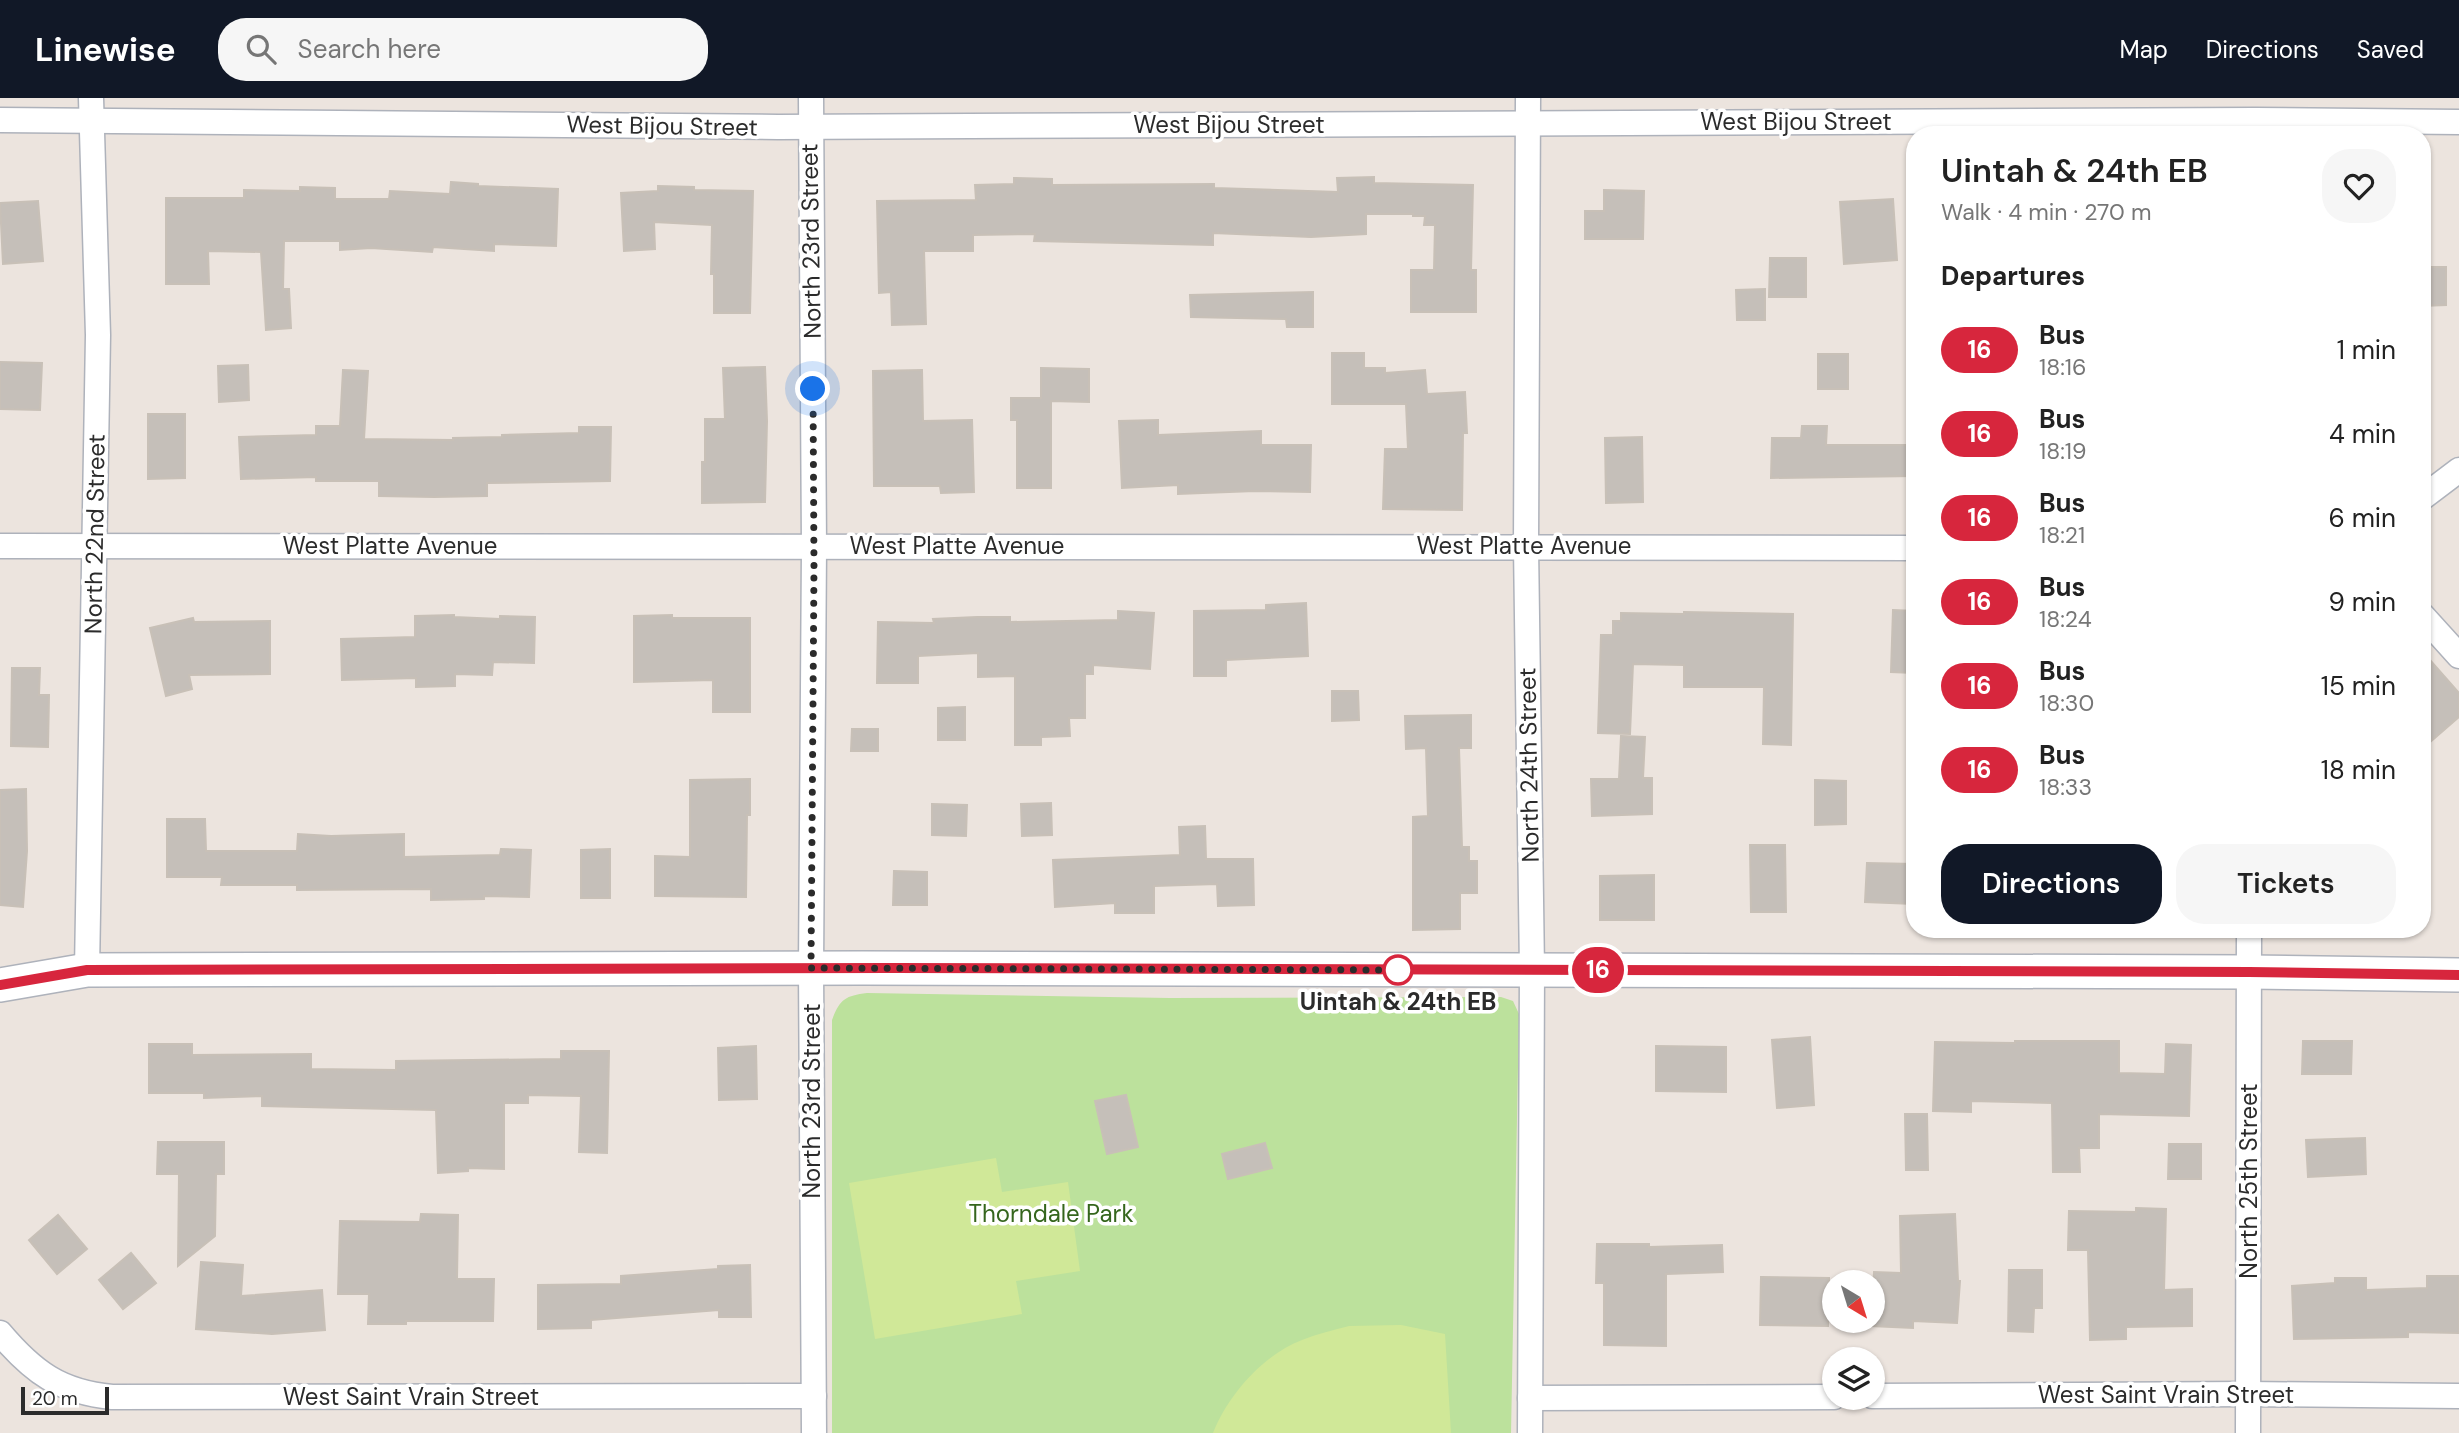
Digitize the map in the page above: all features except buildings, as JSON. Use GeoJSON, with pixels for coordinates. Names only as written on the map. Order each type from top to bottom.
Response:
{"type":"FeatureCollection","features":[{"type":"Feature","properties":{"kind":"main road"},"geometry":{"type":"LineString","coordinates":[[0,985],[87,970],[811,968],[2249,972],[2459,975]]}},
{"type":"Feature","properties":{"kind":"street","name":"North 23rd Street"},"geometry":{"type":"LineString","coordinates":[[811,98],[814,1433]]}},
{"type":"Feature","properties":{"kind":"street","name":"North 24th Street"},"geometry":{"type":"LineString","coordinates":[[1528,98],[1526,546],[1532,970],[1530,1433]]}},
{"type":"Feature","properties":{"kind":"street","name":"West Bijou Street"},"geometry":{"type":"LineString","coordinates":[[0,120],[91,109],[810,127],[2255,117],[2459,122]]}},
{"type":"Feature","properties":{"kind":"street","name":"North 22nd Street"},"geometry":{"type":"LineString","coordinates":[[87,970],[98,335],[91,109]]}},
{"type":"Feature","properties":{"kind":"street"},"geometry":{"type":"LineString","coordinates":[[2431,491],[2459,470]]}},
{"type":"Feature","properties":{"kind":"street","name":"West Platte Avenue"},"geometry":{"type":"LineString","coordinates":[[0,546],[1906,548]]}},
{"type":"Feature","properties":{"kind":"street"},"geometry":{"type":"LineString","coordinates":[[2431,625],[2459,656]]}},
{"type":"Feature","properties":{"kind":"street","name":"North 25th Street"},"geometry":{"type":"LineString","coordinates":[[2248,1433],[2249,938]]}},
{"type":"Feature","properties":{"kind":"street","name":"West Saint Vrain Street"},"geometry":{"type":"LineString","coordinates":[[0,1333],[20,1355],[61,1386],[86,1394],[112,1397],[814,1396]]}},
{"type":"Feature","properties":{"kind":"street","name":"West Saint Vrain Street"},"geometry":{"type":"LineString","coordinates":[[1885,1396],[2459,1396]]}},
{"type":"Feature","properties":{"kind":"street"},"geometry":{"type":"LineString","coordinates":[[1530,1398],[1822,1397]]}},
{"type":"Feature","properties":{"kind":"green space","name":"Thorndale Park"},"geometry":{"type":"Polygon","coordinates":[[[867,993],[1170,998],[1501,997],[1513,1001],[1519,1014],[1511,1433],[832,1433],[832,1020],[844,1000],[867,993]]]}},
{"type":"Feature","properties":{"kind":"green space"},"geometry":{"type":"Polygon","coordinates":[[[996,1158],[1002,1192],[1068,1182],[1080,1271],[1016,1281],[1022,1314],[875,1339],[849,1183],[996,1158]]]}},
{"type":"Feature","properties":{"kind":"green space"},"geometry":{"type":"Polygon","coordinates":[[[1401,1325],[1445,1334],[1451,1433],[1213,1433],[1237,1391],[1261,1366],[1302,1340],[1349,1326],[1401,1325]]]}},
{"type":"Feature","properties":{"kind":"bus line","name":"16"},"geometry":{"type":"LineString","coordinates":[[0,985],[87,970],[891,968],[2459,975]]}},
{"type":"Feature","properties":{"kind":"place","name":"Uintah & 24th EB"},"geometry":{"type":"Point","coordinates":[1398,970]}},
{"type":"Feature","properties":{"kind":"route"},"geometry":{"type":"LineString","coordinates":[[813,389],[811,968],[1398,970]]}}]}
